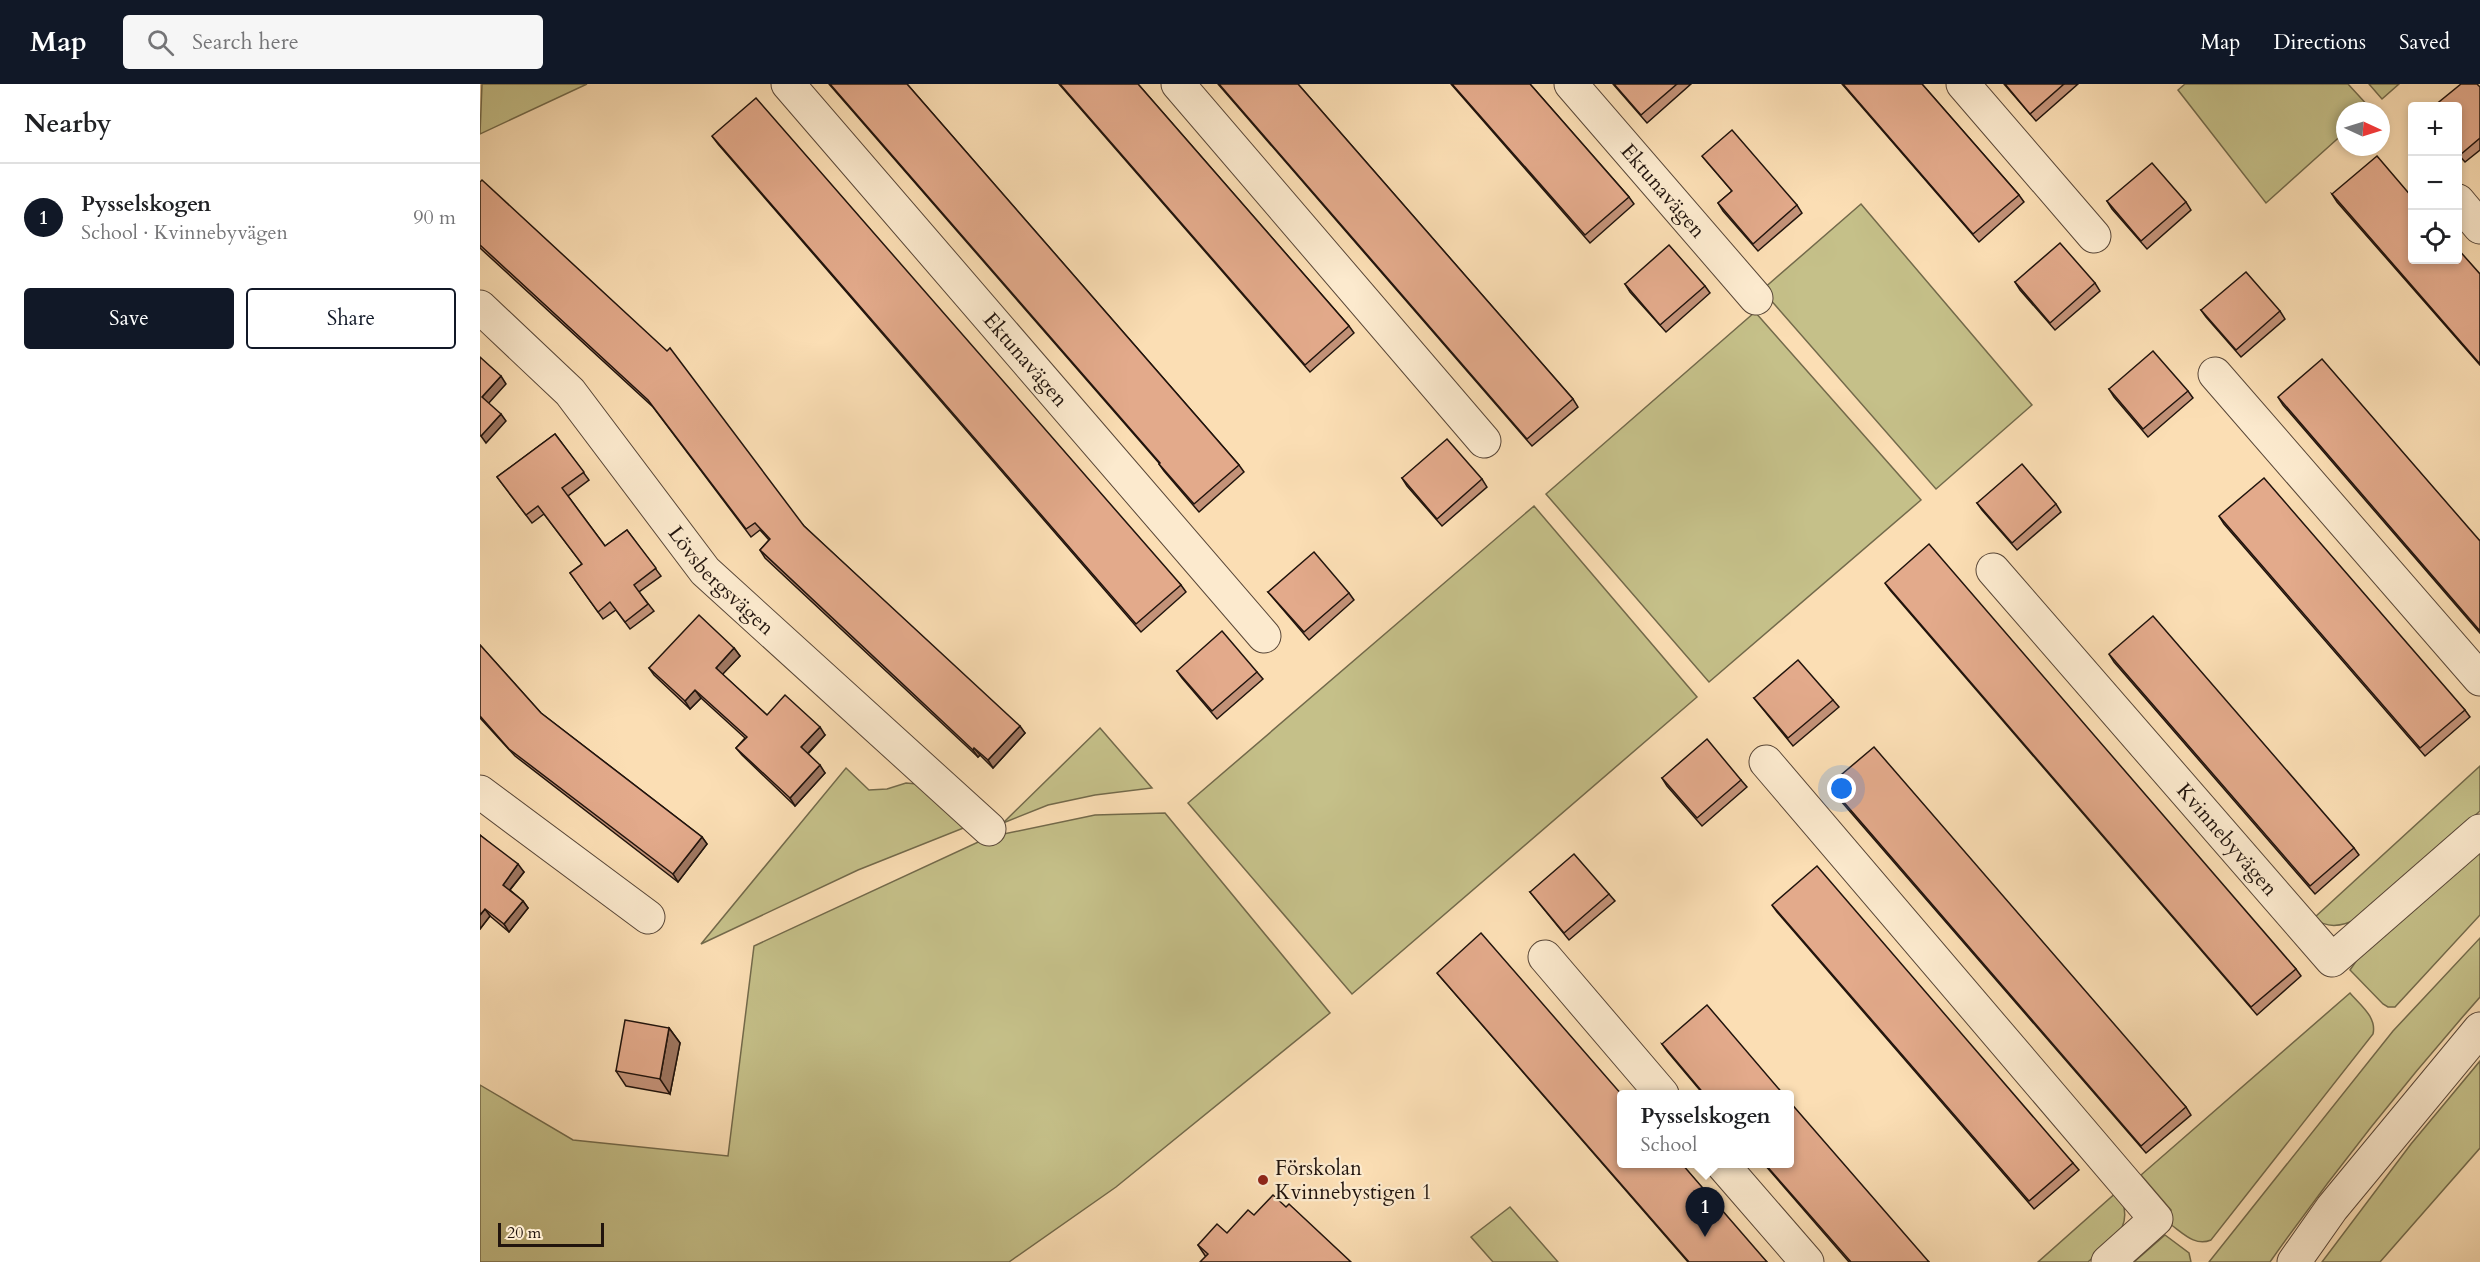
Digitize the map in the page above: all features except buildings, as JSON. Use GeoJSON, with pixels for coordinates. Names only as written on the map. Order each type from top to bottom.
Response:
{"type":"FeatureCollection","features":[{"type":"Feature","properties":{"kind":"street","name":"Ektunavägen"},"geometry":{"type":"LineString","coordinates":[[789,84],[1264,636]]}},
{"type":"Feature","properties":{"kind":"street"},"geometry":{"type":"LineString","coordinates":[[1178,84],[1484,441]]}},
{"type":"Feature","properties":{"kind":"street","name":"Ektunavägen"},"geometry":{"type":"LineString","coordinates":[[1571,84],[1756,298]]}},
{"type":"Feature","properties":{"kind":"street"},"geometry":{"type":"LineString","coordinates":[[1963,84],[2094,236]]}},
{"type":"Feature","properties":{"kind":"street"},"geometry":{"type":"LineString","coordinates":[[2462,207],[2480,227]]}},
{"type":"Feature","properties":{"kind":"street","name":"Lövsbergsvägen"},"geometry":{"type":"LineString","coordinates":[[480,307],[570,392],[705,571],[989,830]]}},
{"type":"Feature","properties":{"kind":"street"},"geometry":{"type":"LineString","coordinates":[[2215,374],[2480,679]]}},
{"type":"Feature","properties":{"kind":"street","name":"Kvinnebyvägen"},"geometry":{"type":"LineString","coordinates":[[1994,570],[2332,960],[2480,831]]}},
{"type":"Feature","properties":{"kind":"street"},"geometry":{"type":"LineString","coordinates":[[1766,762],[2156,1219],[2108,1262]]}},
{"type":"Feature","properties":{"kind":"street"},"geometry":{"type":"LineString","coordinates":[[480,792],[648,917]]}},
{"type":"Feature","properties":{"kind":"street"},"geometry":{"type":"LineString","coordinates":[[1545,957],[1658,1090]]}},
{"type":"Feature","properties":{"kind":"street"},"geometry":{"type":"LineString","coordinates":[[2294,1262],[2332,1208],[2480,1029]]}},
{"type":"Feature","properties":{"kind":"street"},"geometry":{"type":"LineString","coordinates":[[1725,1168],[1807,1262]]}},
{"type":"Feature","properties":{"kind":"shaded area"},"geometry":{"type":"Polygon","coordinates":[[[482,84],[587,84],[480,134],[482,84]]]}},
{"type":"Feature","properties":{"kind":"shaded area"},"geometry":{"type":"Polygon","coordinates":[[[2185,84],[2348,84],[2365,102],[2336,102],[2336,140],[2266,203],[2178,90],[2185,84]]]}},
{"type":"Feature","properties":{"kind":"shaded area"},"geometry":{"type":"Polygon","coordinates":[[[2369,84],[2399,84],[2382,99],[2369,84]]]}},
{"type":"Feature","properties":{"kind":"shaded area"},"geometry":{"type":"Polygon","coordinates":[[[1861,204],[2032,405],[1936,489],[1762,290],[1861,204]]]}},
{"type":"Feature","properties":{"kind":"shaded area"},"geometry":{"type":"Polygon","coordinates":[[[1755,312],[1921,500],[1709,682],[1546,494],[1755,312]]]}},
{"type":"Feature","properties":{"kind":"shaded area"},"geometry":{"type":"Polygon","coordinates":[[[1534,506],[1697,697],[1352,994],[1188,803],[1534,506]]]}},
{"type":"Feature","properties":{"kind":"shaded area"},"geometry":{"type":"Polygon","coordinates":[[[1100,728],[1152,788],[1095,795],[1048,805],[1003,823],[1100,728]]]}},
{"type":"Feature","properties":{"kind":"shaded area"},"geometry":{"type":"Polygon","coordinates":[[[2480,766],[2480,811],[2359,918],[2336,926],[2319,922],[2314,918],[2480,766]]]}},
{"type":"Feature","properties":{"kind":"shaded area"},"geometry":{"type":"Polygon","coordinates":[[[846,768],[869,790],[887,789],[906,783],[917,784],[966,827],[858,870],[701,944],[846,768]]]}},
{"type":"Feature","properties":{"kind":"shaded area"},"geometry":{"type":"Polygon","coordinates":[[[1165,813],[1330,1013],[1116,1187],[1009,1262],[480,1262],[480,1085],[573,1140],[728,1156],[754,946],[989,837],[1095,815],[1165,813]]]}},
{"type":"Feature","properties":{"kind":"shaded area"},"geometry":{"type":"Polygon","coordinates":[[[2480,848],[2480,915],[2395,1007],[2383,1004],[2350,970],[2361,954],[2480,848]]]}},
{"type":"Feature","properties":{"kind":"shaded area"},"geometry":{"type":"Polygon","coordinates":[[[2480,938],[2480,997],[2371,1127],[2270,1262],[2209,1262],[2393,1031],[2480,938]]]}},
{"type":"Feature","properties":{"kind":"shaded area"},"geometry":{"type":"Polygon","coordinates":[[[2350,993],[2370,1017],[2374,1028],[2373,1034],[2211,1240],[2200,1242],[2184,1235],[2170,1224],[2171,1210],[2141,1175],[2350,993]]]}},
{"type":"Feature","properties":{"kind":"shaded area"},"geometry":{"type":"Polygon","coordinates":[[[2480,1061],[2480,1148],[2380,1262],[2322,1262],[2411,1144],[2480,1061]]]}},
{"type":"Feature","properties":{"kind":"shaded area"},"geometry":{"type":"Polygon","coordinates":[[[2118,1191],[2125,1214],[2120,1232],[2088,1262],[2038,1262],[2118,1191]]]}},
{"type":"Feature","properties":{"kind":"shaded area"},"geometry":{"type":"Polygon","coordinates":[[[1510,1207],[1558,1262],[1493,1262],[1471,1237],[1510,1207]]]}},
{"type":"Feature","properties":{"kind":"shaded area"},"geometry":{"type":"Polygon","coordinates":[[[2165,1235],[2189,1253],[2191,1262],[2134,1262],[2165,1235]]]}},
{"type":"Feature","properties":{"kind":"place","name":"Förskolan Kvinnebystigen 1"},"geometry":{"type":"Point","coordinates":[1263,1180]}},
{"type":"Feature","properties":{"kind":"place","name":"Pysselskogen"},"geometry":{"type":"Point","coordinates":[1705,1237]}}]}
